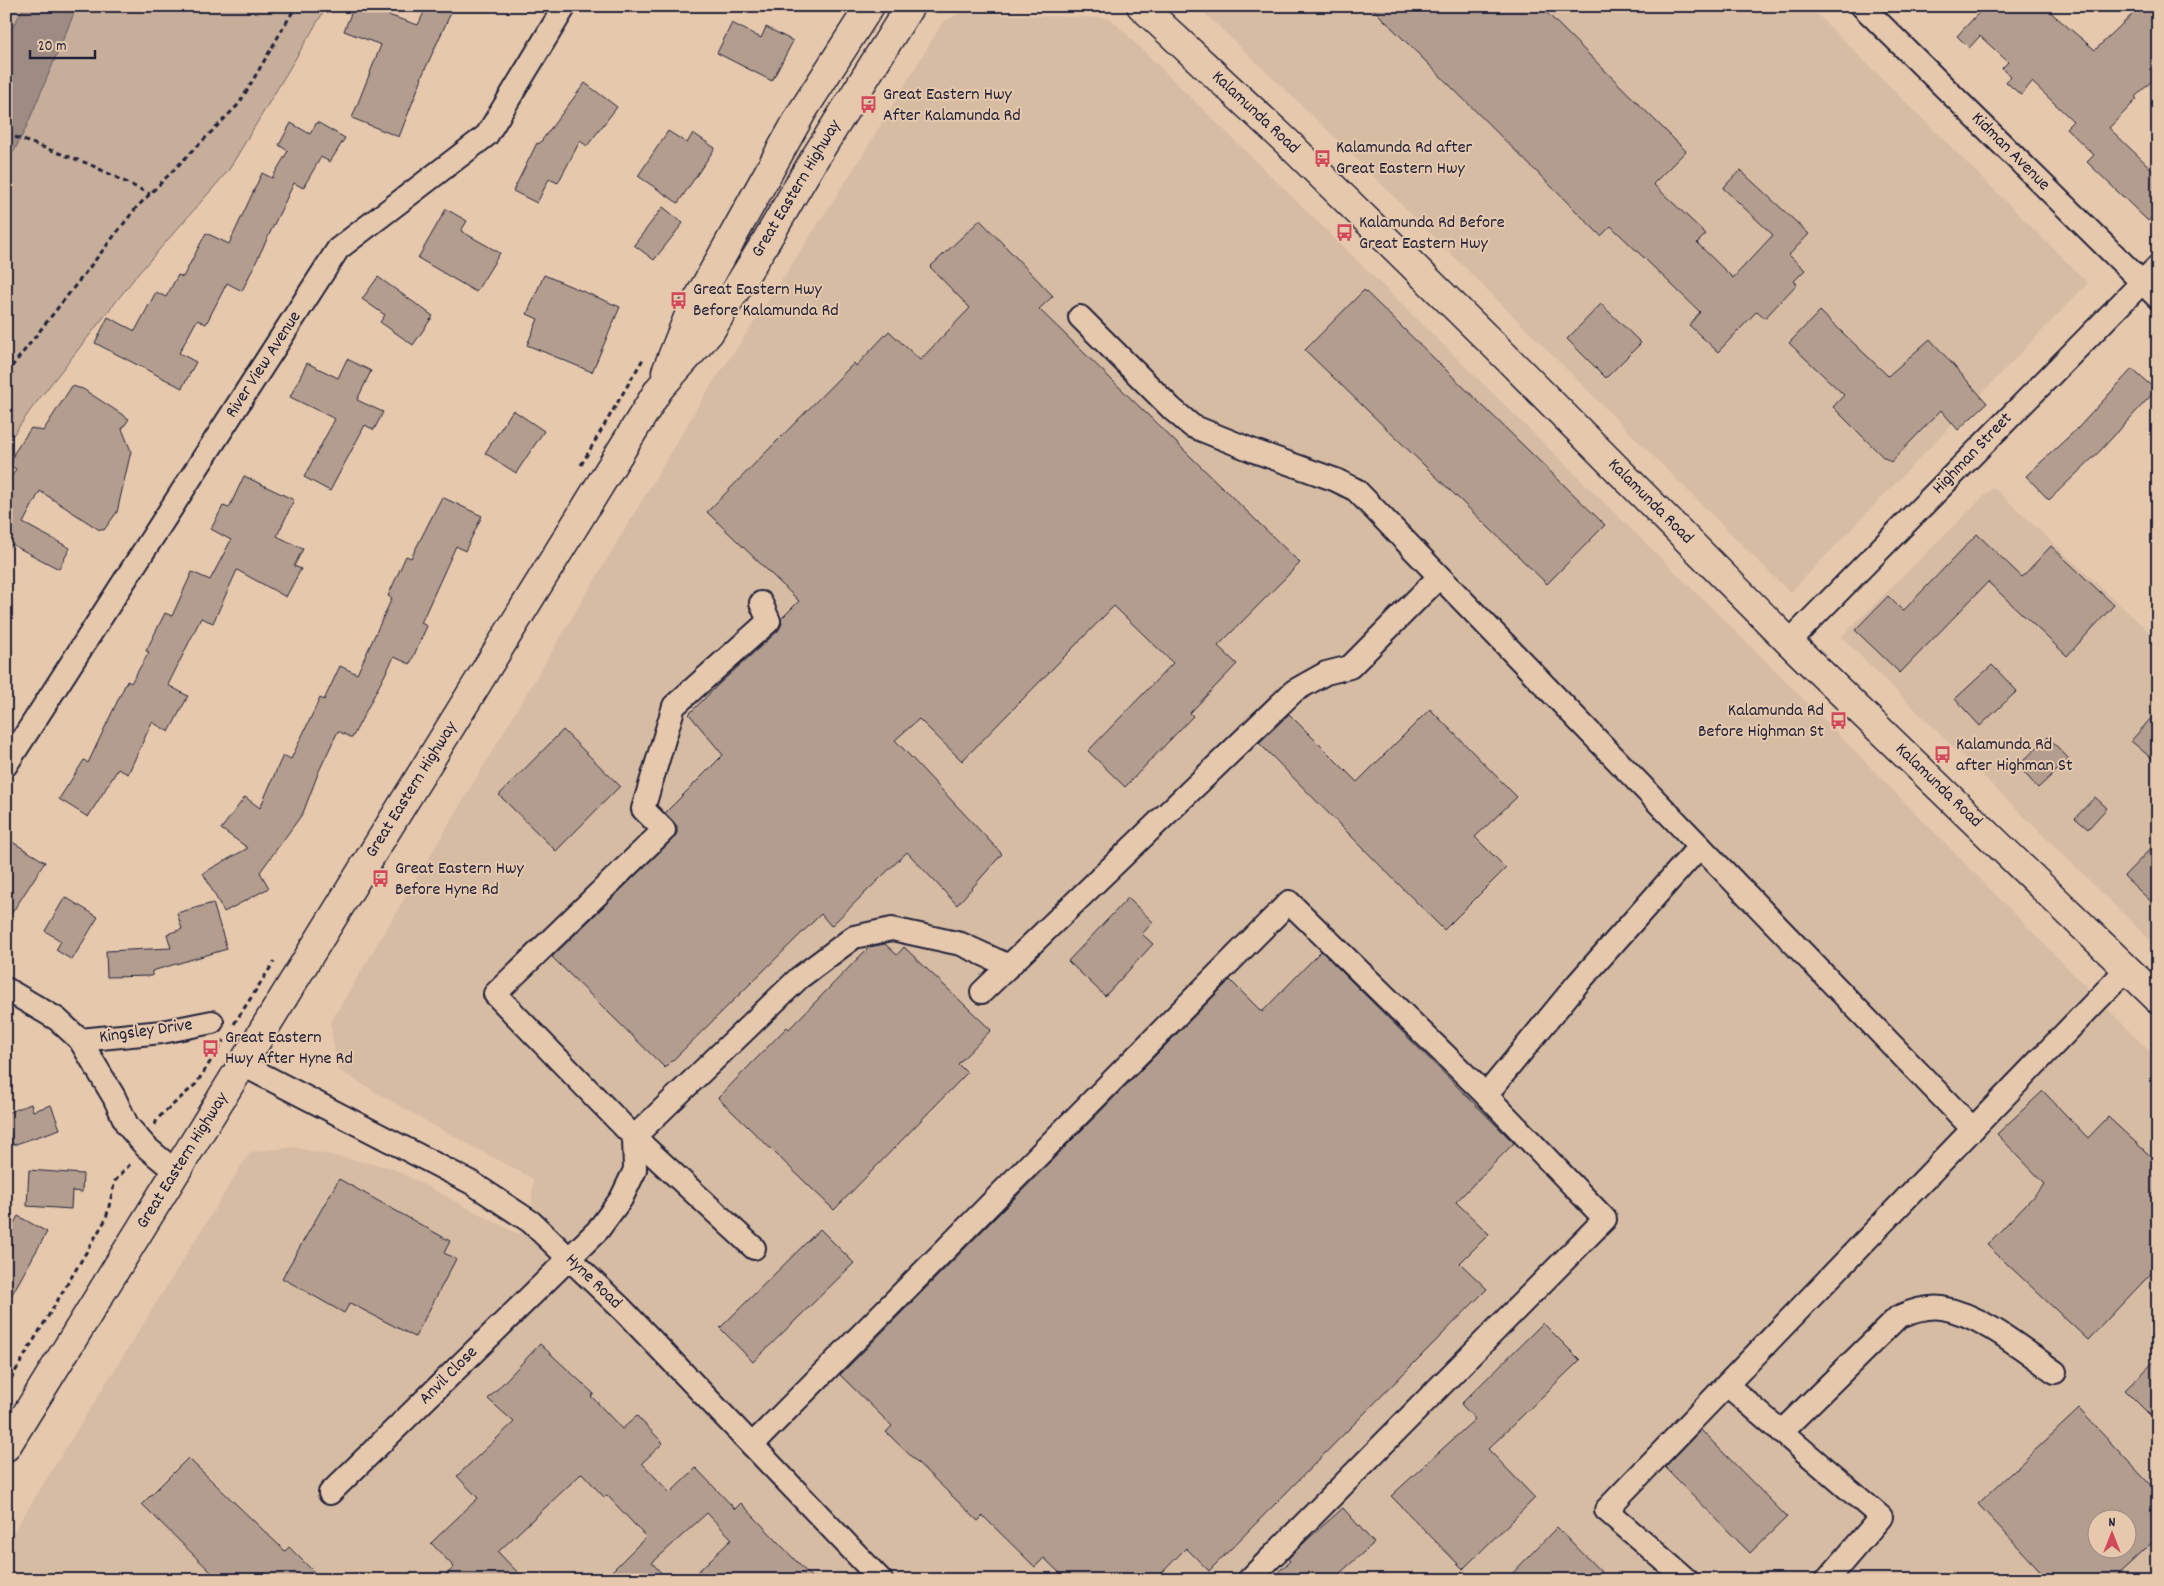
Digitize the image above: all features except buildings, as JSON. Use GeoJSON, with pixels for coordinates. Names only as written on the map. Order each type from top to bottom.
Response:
{"type":"FeatureCollection","features":[{"type":"Feature","properties":{"kind":"main road","name":"Great Eastern Highway"},"geometry":{"type":"LineString","coordinates":[[6,1447],[659,389],[689,315],[802,112],[870,6]]}},
{"type":"Feature","properties":{"kind":"main road","name":"Great Eastern Highway"},"geometry":{"type":"LineString","coordinates":[[659,389],[709,333],[910,6]]}},
{"type":"Feature","properties":{"kind":"main road","name":"Kalamunda Road"},"geometry":{"type":"LineString","coordinates":[[1141,6],[1292,147],[1449,301],[1789,642],[2158,1000]]}},
{"type":"Feature","properties":{"kind":"street","name":"River View Avenue"},"geometry":{"type":"LineString","coordinates":[[6,765],[338,249],[487,134],[565,6]]}},
{"type":"Feature","properties":{"kind":"street","name":"Kidman Avenue"},"geometry":{"type":"LineString","coordinates":[[1862,6],[2158,298]]}},
{"type":"Feature","properties":{"kind":"street","name":"Highman Street"},"geometry":{"type":"LineString","coordinates":[[1789,642],[2158,266]]}},
{"type":"Feature","properties":{"kind":"street"},"geometry":{"type":"LineString","coordinates":[[1080,317],[1172,409],[1192,426],[1254,451],[1336,480],[1356,490],[1973,1129]]}},
{"type":"Feature","properties":{"kind":"street"},"geometry":{"type":"LineString","coordinates":[[982,992],[1294,690],[1326,673],[1350,667],[1439,577]]}},
{"type":"Feature","properties":{"kind":"street"},"geometry":{"type":"LineString","coordinates":[[754,1248],[634,1137],[495,994],[664,830],[643,809],[674,706],[769,620],[761,603]]}},
{"type":"Feature","properties":{"kind":"street"},"geometry":{"type":"LineString","coordinates":[[1486,1095],[1578,983],[1700,846]]}},
{"type":"Feature","properties":{"kind":"street"},"geometry":{"type":"LineString","coordinates":[[752,1445],[1289,902],[1486,1095],[1605,1219],[1249,1580]]}},
{"type":"Feature","properties":{"kind":"street"},"geometry":{"type":"LineString","coordinates":[[634,1137],[798,978],[854,937],[892,929],[961,944],[1009,966]]}},
{"type":"Feature","properties":{"kind":"street"},"geometry":{"type":"LineString","coordinates":[[1687,1580],[1606,1510],[2127,969]]}},
{"type":"Feature","properties":{"kind":"street","name":"Kingsley Drive"},"geometry":{"type":"LineString","coordinates":[[6,989],[57,1019],[80,1040],[114,1097],[127,1126],[146,1146],[176,1172]]}},
{"type":"Feature","properties":{"kind":"street","name":"Kingsley Drive"},"geometry":{"type":"LineString","coordinates":[[80,1040],[224,1028]]}},
{"type":"Feature","properties":{"kind":"street","name":"Hyne Road"},"geometry":{"type":"LineString","coordinates":[[243,1065],[472,1183],[531,1222],[623,1310],[881,1580]]}},
{"type":"Feature","properties":{"kind":"street","name":"Anvil Close"},"geometry":{"type":"LineString","coordinates":[[330,1493],[567,1258],[598,1230],[621,1199],[635,1170],[634,1137]]}},
{"type":"Feature","properties":{"kind":"street"},"geometry":{"type":"LineString","coordinates":[[1782,1432],[1898,1317],[1916,1309],[1941,1308],[1972,1316],[2055,1372]]}},
{"type":"Feature","properties":{"kind":"street"},"geometry":{"type":"LineString","coordinates":[[1727,1385],[1881,1517],[1827,1580]]}},
{"type":"Feature","properties":{"kind":"path"},"geometry":{"type":"LineString","coordinates":[[6,374],[136,208],[239,104],[296,6]]}},
{"type":"Feature","properties":{"kind":"path"},"geometry":{"type":"LineString","coordinates":[[15,137],[89,164],[150,194]]}},
{"type":"Feature","properties":{"kind":"path"},"geometry":{"type":"LineString","coordinates":[[580,467],[644,356]]}},
{"type":"Feature","properties":{"kind":"path"},"geometry":{"type":"LineString","coordinates":[[6,364],[11,368]]}},
{"type":"Feature","properties":{"kind":"path"},"geometry":{"type":"LineString","coordinates":[[6,1387],[106,1219],[115,1181],[146,1146],[157,1119],[196,1084],[224,1028],[278,956]]}},
{"type":"Feature","properties":{"kind":"shaded area"},"geometry":{"type":"Polygon","coordinates":[[[6,6],[25,6],[6,38],[6,6]]]}},
{"type":"Feature","properties":{"kind":"shaded area"},"geometry":{"type":"Polygon","coordinates":[[[25,6],[77,6],[25,130],[6,166],[6,38],[25,6]]]}},
{"type":"Feature","properties":{"kind":"shaded area"},"geometry":{"type":"Polygon","coordinates":[[[77,6],[327,6],[228,171],[137,275],[32,408],[6,445],[6,166],[25,130],[77,6]]]}},
{"type":"Feature","properties":{"kind":"shaded area"},"geometry":{"type":"Polygon","coordinates":[[[1197,6],[1809,6],[2088,283],[1790,593],[1321,124],[1197,6]]]}},
{"type":"Feature","properties":{"kind":"shaded area"},"geometry":{"type":"Polygon","coordinates":[[[960,13],[1110,18],[1774,669],[2158,1060],[2158,1580],[6,1580],[6,1544],[250,1152],[293,1147],[392,1168],[518,1234],[531,1222],[533,1179],[429,1123],[338,1070],[330,1023],[709,388],[855,167],[943,22],[960,13]]]}},
{"type":"Feature","properties":{"kind":"shaded area"},"geometry":{"type":"Polygon","coordinates":[[[1993,487],[2158,640],[2158,948],[1841,637],[1993,487]]]}},
{"type":"Feature","properties":{"kind":"place","name":"Great Eastern Hwy After Kalamunda Rd"},"geometry":{"type":"Point","coordinates":[869,105]}},
{"type":"Feature","properties":{"kind":"place","name":"Kalamunda Rd after Great Eastern Hwy"},"geometry":{"type":"Point","coordinates":[1322,158]}},
{"type":"Feature","properties":{"kind":"place","name":"Kalamunda Rd Before Great Eastern Hwy"},"geometry":{"type":"Point","coordinates":[1345,233]}},
{"type":"Feature","properties":{"kind":"place","name":"Great Eastern Hwy Before Kalamunda Rd"},"geometry":{"type":"Point","coordinates":[679,300]}},
{"type":"Feature","properties":{"kind":"place","name":"Kalamunda Rd Before Highman St"},"geometry":{"type":"Point","coordinates":[1838,721]}},
{"type":"Feature","properties":{"kind":"place","name":"Kalamunda Rd after Highman St"},"geometry":{"type":"Point","coordinates":[1942,755]}},
{"type":"Feature","properties":{"kind":"place","name":"Great Eastern Hwy Before Hyne Rd"},"geometry":{"type":"Point","coordinates":[381,879]}},
{"type":"Feature","properties":{"kind":"place","name":"Great Eastern Hwy After Hyne Rd"},"geometry":{"type":"Point","coordinates":[211,1048]}}]}
